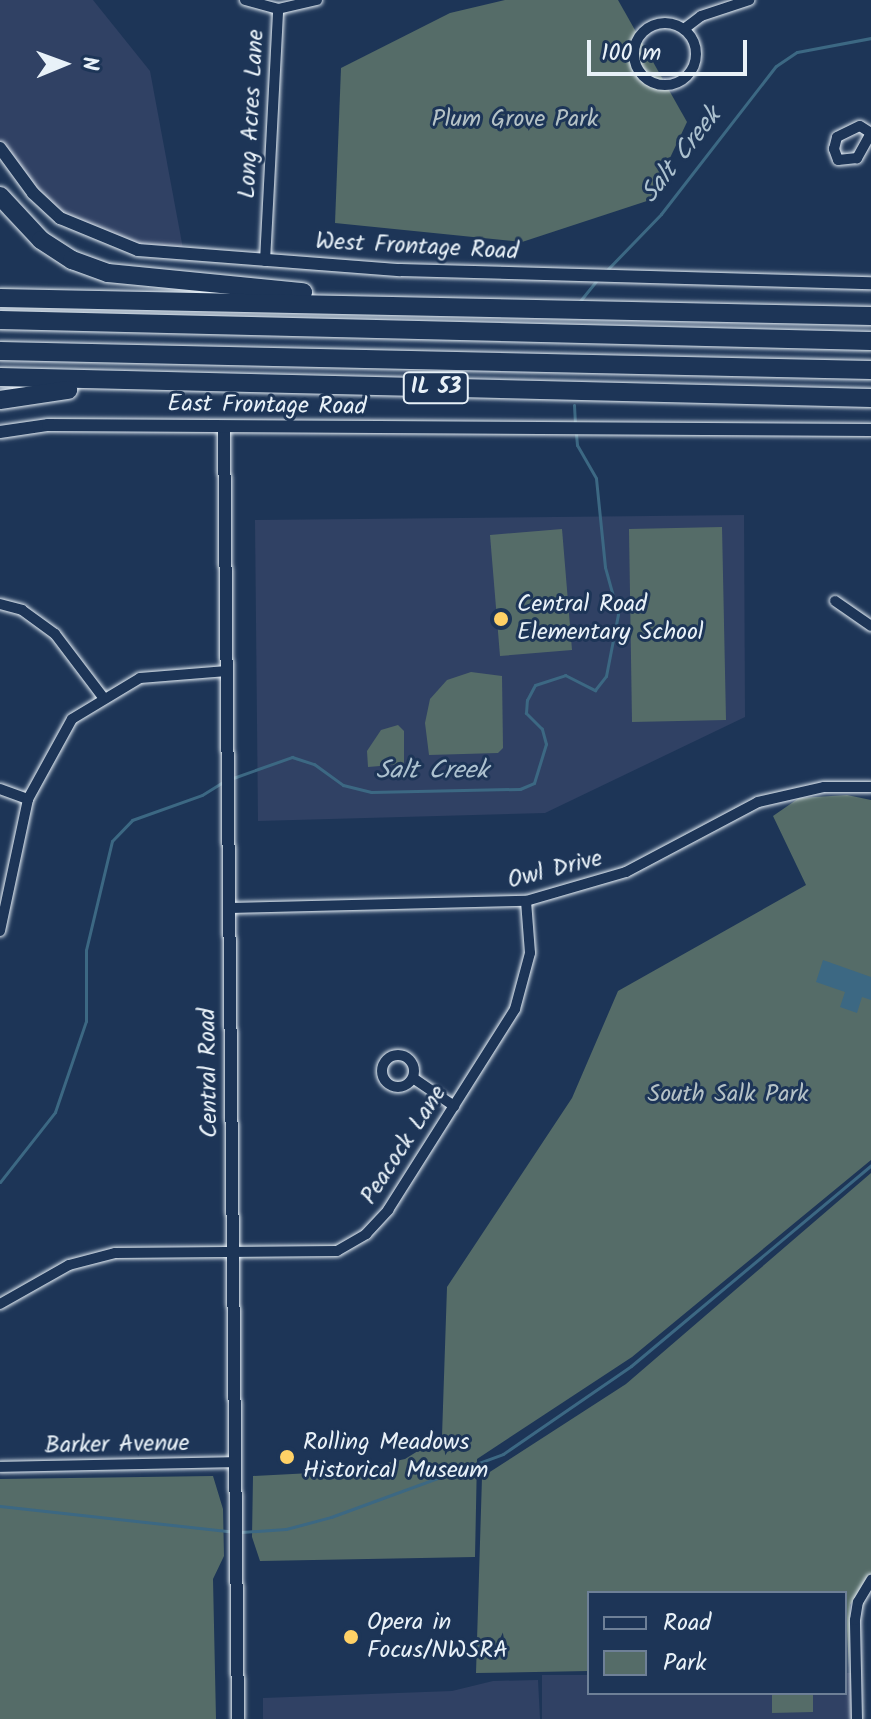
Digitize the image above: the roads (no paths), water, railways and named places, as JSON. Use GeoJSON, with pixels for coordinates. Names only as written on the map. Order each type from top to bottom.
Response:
{"type":"FeatureCollection","features":[{"type":"Feature","properties":{"kind":"highway"},"geometry":{"type":"LineString","coordinates":[[0,196],[41,240],[72,260],[108,273],[453,306]]}},
{"type":"Feature","properties":{"kind":"highway"},"geometry":{"type":"LineString","coordinates":[[0,298],[871,316]]}},
{"type":"Feature","properties":{"kind":"highway","name":"IL 53"},"geometry":{"type":"LineString","coordinates":[[0,320],[871,341]]}},
{"type":"Feature","properties":{"kind":"highway","name":"IL 53"},"geometry":{"type":"LineString","coordinates":[[0,351],[871,370]]}},
{"type":"Feature","properties":{"kind":"highway","name":"IL 53"},"geometry":{"type":"LineString","coordinates":[[0,377],[871,398]]}},
{"type":"Feature","properties":{"kind":"highway"},"geometry":{"type":"LineString","coordinates":[[0,400],[48,390],[211,383]]}},
{"type":"Feature","properties":{"kind":"street"},"geometry":{"type":"LineString","coordinates":[[245,0],[278,9]]}},
{"type":"Feature","properties":{"kind":"street","name":"Long Acres Lane"},"geometry":{"type":"LineString","coordinates":[[265,261],[278,9],[317,0]]}},
{"type":"Feature","properties":{"kind":"street"},"geometry":{"type":"LineString","coordinates":[[684,29],[701,16],[749,0]]}},
{"type":"Feature","properties":{"kind":"street"},"geometry":{"type":"LineString","coordinates":[[665,23],[684,29],[696,46],[689,75],[672,85],[643,77],[634,58],[639,38],[665,23]]}},
{"type":"Feature","properties":{"kind":"street","name":"West Frontage Road"},"geometry":{"type":"LineString","coordinates":[[0,148],[33,193],[76,228],[138,250],[265,261],[615,279],[871,283]]}},
{"type":"Feature","properties":{"kind":"street","name":"East Frontage Road"},"geometry":{"type":"LineString","coordinates":[[0,432],[48,425],[557,432],[871,430]]}},
{"type":"Feature","properties":{"kind":"street","name":"Central Road"},"geometry":{"type":"LineString","coordinates":[[224,427],[238,1719]]}},
{"type":"Feature","properties":{"kind":"street"},"geometry":{"type":"LineString","coordinates":[[835,601],[871,626]]}},
{"type":"Feature","properties":{"kind":"street"},"geometry":{"type":"LineString","coordinates":[[0,604],[22,610],[55,634],[102,696]]}},
{"type":"Feature","properties":{"kind":"street"},"geometry":{"type":"LineString","coordinates":[[0,931],[28,799],[72,719],[102,696],[140,678],[227,671]]}},
{"type":"Feature","properties":{"kind":"street","name":"Owl Drive"},"geometry":{"type":"LineString","coordinates":[[230,908],[526,901],[626,872],[758,802],[824,787],[871,787]]}},
{"type":"Feature","properties":{"kind":"street"},"geometry":{"type":"LineString","coordinates":[[0,789],[28,799]]}},
{"type":"Feature","properties":{"kind":"street","name":"Peacock Lane"},"geometry":{"type":"LineString","coordinates":[[0,1304],[69,1265],[115,1253],[337,1251],[356,1242],[388,1210],[521,992],[530,953],[526,901]]}},
{"type":"Feature","properties":{"kind":"street"},"geometry":{"type":"LineString","coordinates":[[413,1078],[454,1106]]}},
{"type":"Feature","properties":{"kind":"street","name":"Barker Avenue"},"geometry":{"type":"LineString","coordinates":[[0,1467],[236,1462]]}},
{"type":"Feature","properties":{"kind":"street"},"geometry":{"type":"LineString","coordinates":[[857,1719],[858,1602],[871,1580]]}},
{"type":"Feature","properties":{"kind":"waterway","name":"Salt Creek"},"geometry":{"type":"LineString","coordinates":[[606,271],[661,214],[776,66],[797,52],[871,38]]}},
{"type":"Feature","properties":{"kind":"waterway","name":"Salt Creek"},"geometry":{"type":"LineString","coordinates":[[580,301],[598,279]]}},
{"type":"Feature","properties":{"kind":"waterway","name":"Salt Creek"},"geometry":{"type":"LineString","coordinates":[[574,405],[575,425]]}},
{"type":"Feature","properties":{"kind":"waterway","name":"Salt Creek"},"geometry":{"type":"LineString","coordinates":[[233,778],[292,757],[314,764],[343,785],[371,792],[520,789],[534,783],[546,744],[542,729],[526,713],[527,700],[535,685],[565,675],[595,690],[606,676],[618,614],[605,567],[596,478],[577,445],[576,433]]}},
{"type":"Feature","properties":{"kind":"waterway","name":"Salt Creek"},"geometry":{"type":"LineString","coordinates":[[0,1182],[55,1112],[86,1021],[86,950],[112,841],[132,820],[202,795],[226,780]]}},
{"type":"Feature","properties":{"kind":"waterway"},"geometry":{"type":"LineString","coordinates":[[241,1532],[286,1529],[331,1517],[503,1454],[631,1366],[871,1165]]}},
{"type":"Feature","properties":{"kind":"waterway"},"geometry":{"type":"LineString","coordinates":[[0,1506],[234,1532]]}},
{"type":"Feature","properties":{"kind":"place","name":"Central Road Elementary School"},"geometry":{"type":"Point","coordinates":[501,619]}},
{"type":"Feature","properties":{"kind":"place","name":"Rolling Meadows Historical Museum"},"geometry":{"type":"Point","coordinates":[287,1457]}},
{"type":"Feature","properties":{"kind":"place","name":"Opera in Focus/NWSRA"},"geometry":{"type":"Point","coordinates":[351,1637]}},
{"type":"Feature","properties":{"kind":"park label","name":"Plum Grove Park"},"geometry":{"type":"Point","coordinates":[515,120]}},
{"type":"Feature","properties":{"kind":"park label","name":"South Salk Park"},"geometry":{"type":"Point","coordinates":[728,1095]}}]}
